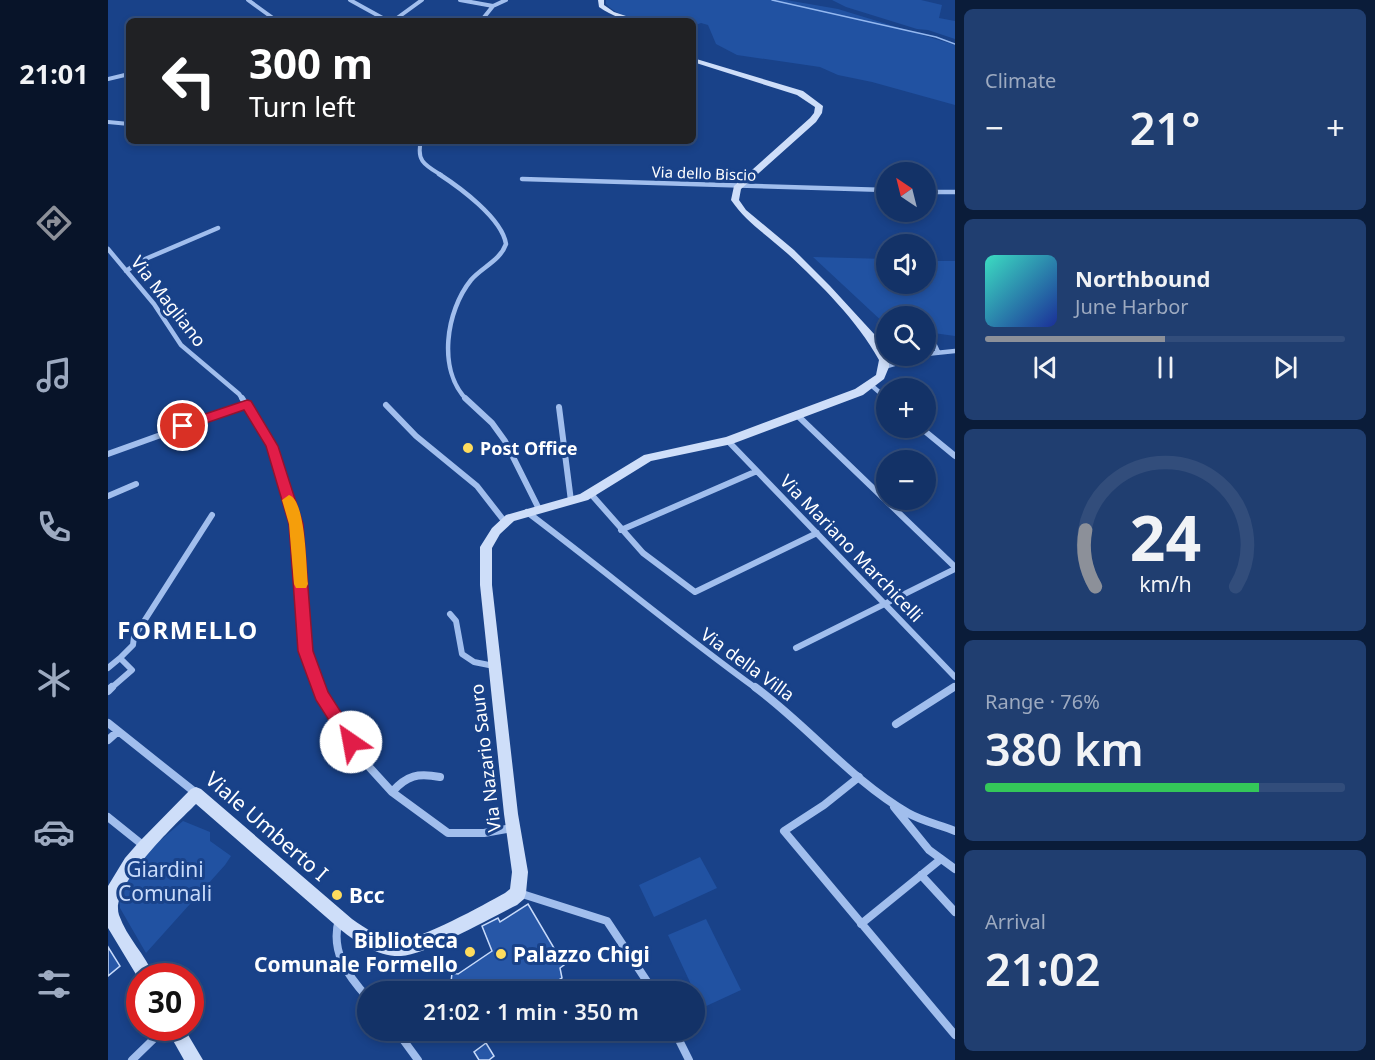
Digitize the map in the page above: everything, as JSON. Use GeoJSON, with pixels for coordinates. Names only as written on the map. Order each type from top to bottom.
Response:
{"type":"FeatureCollection","features":[{"type":"Feature","properties":{"kind":"street"},"geometry":{"type":"LineString","coordinates":[[248,0],[273,18]]}},
{"type":"Feature","properties":{"kind":"street"},"geometry":{"type":"LineString","coordinates":[[350,0],[383,18]]}},
{"type":"Feature","properties":{"kind":"street"},"geometry":{"type":"LineString","coordinates":[[397,18],[422,0]]}},
{"type":"Feature","properties":{"kind":"street"},"geometry":{"type":"LineString","coordinates":[[460,0],[493,6]]}},
{"type":"Feature","properties":{"kind":"street"},"geometry":{"type":"LineString","coordinates":[[484,18],[493,6],[506,0]]}},
{"type":"Feature","properties":{"kind":"street"},"geometry":{"type":"LineString","coordinates":[[601,0],[601,6],[608,11],[629,18]]}},
{"type":"Feature","properties":{"kind":"street"},"geometry":{"type":"LineString","coordinates":[[696,61],[800,93],[812,99],[819,106],[819,111],[813,120],[738,187],[734,195],[738,206],[791,252],[832,293],[875,343],[883,358],[884,368],[880,377],[871,385],[876,389]]}},
{"type":"Feature","properties":{"kind":"street"},"geometry":{"type":"LineString","coordinates":[[108,79],[126,76]]}},
{"type":"Feature","properties":{"kind":"street"},"geometry":{"type":"LineString","coordinates":[[108,122],[126,124]]}},
{"type":"Feature","properties":{"kind":"street"},"geometry":{"type":"LineString","coordinates":[[421,144],[419,155],[424,164],[480,207],[499,228],[506,240],[506,246],[502,252],[472,279],[460,298],[453,322],[449,367],[455,385],[465,399],[500,432],[521,468],[533,510]]}},
{"type":"Feature","properties":{"kind":"street","name":"Via dello Biscio"},"geometry":{"type":"LineString","coordinates":[[522,179],[876,190]]}},
{"type":"Feature","properties":{"kind":"street"},"geometry":{"type":"LineString","coordinates":[[936,192],[955,192]]}},
{"type":"Feature","properties":{"kind":"street"},"geometry":{"type":"LineString","coordinates":[[126,271],[143,260],[218,228]]}},
{"type":"Feature","properties":{"kind":"street","name":"Via Magliano"},"geometry":{"type":"LineString","coordinates":[[108,249],[154,304],[178,342],[192,357],[230,385],[247,404],[272,446],[296,524],[306,651],[321,695],[362,758],[392,792],[448,833],[484,833],[513,828]]}},
{"type":"Feature","properties":{"kind":"street"},"geometry":{"type":"LineString","coordinates":[[936,348],[938,352],[955,351]]}},
{"type":"Feature","properties":{"kind":"street"},"geometry":{"type":"LineString","coordinates":[[884,368],[889,366]]}},
{"type":"Feature","properties":{"kind":"street","name":"Via Nazario Sauro"},"geometry":{"type":"LineString","coordinates":[[518,893],[520,872],[486,585],[486,547],[495,531],[505,522],[533,510],[571,501],[590,493],[648,458],[728,441],[798,416],[871,385]]}},
{"type":"Feature","properties":{"kind":"street"},"geometry":{"type":"LineString","coordinates":[[108,454],[247,404]]}},
{"type":"Feature","properties":{"kind":"street"},"geometry":{"type":"LineString","coordinates":[[386,405],[416,436],[470,479],[505,522]]}},
{"type":"Feature","properties":{"kind":"street"},"geometry":{"type":"LineString","coordinates":[[560,407],[571,501]]}},
{"type":"Feature","properties":{"kind":"street"},"geometry":{"type":"LineString","coordinates":[[796,648],[955,568],[798,416]]}},
{"type":"Feature","properties":{"kind":"street"},"geometry":{"type":"LineString","coordinates":[[933,438],[955,456]]}},
{"type":"Feature","properties":{"kind":"street","name":"Via Mariano Marchicelli"},"geometry":{"type":"LineString","coordinates":[[728,441],[955,677]]}},
{"type":"Feature","properties":{"kind":"street"},"geometry":{"type":"LineString","coordinates":[[621,530],[757,471]]}},
{"type":"Feature","properties":{"kind":"street"},"geometry":{"type":"LineString","coordinates":[[108,496],[136,484]]}},
{"type":"Feature","properties":{"kind":"street"},"geometry":{"type":"LineString","coordinates":[[590,493],[643,553],[695,592],[817,533]]}},
{"type":"Feature","properties":{"kind":"street","name":"Via della Villa"},"geometry":{"type":"LineString","coordinates":[[533,510],[692,642],[783,707],[859,777],[909,814],[955,831]]}},
{"type":"Feature","properties":{"kind":"street"},"geometry":{"type":"LineString","coordinates":[[108,668],[133,645],[134,637],[213,515]]}},
{"type":"Feature","properties":{"kind":"street"},"geometry":{"type":"LineString","coordinates":[[450,614],[456,621],[462,654],[474,662],[494,666]]}},
{"type":"Feature","properties":{"kind":"street"},"geometry":{"type":"LineString","coordinates":[[108,692],[132,670],[120,658]]}},
{"type":"Feature","properties":{"kind":"street"},"geometry":{"type":"LineString","coordinates":[[896,724],[955,687]]}},
{"type":"Feature","properties":{"kind":"street","name":"Viale Umberto I"},"geometry":{"type":"LineString","coordinates":[[108,723],[196,794],[362,937],[382,945],[404,949],[499,905],[518,893]]}},
{"type":"Feature","properties":{"kind":"street"},"geometry":{"type":"LineString","coordinates":[[108,740],[117,732]]}},
{"type":"Feature","properties":{"kind":"street"},"geometry":{"type":"LineString","coordinates":[[392,792],[409,775],[418,773],[440,777]]}},
{"type":"Feature","properties":{"kind":"street"},"geometry":{"type":"LineString","coordinates":[[859,777],[824,805],[784,831],[955,1035]]}},
{"type":"Feature","properties":{"kind":"street"},"geometry":{"type":"LineString","coordinates":[[138,963],[112,918],[108,903],[115,883],[144,846],[196,794]]}},
{"type":"Feature","properties":{"kind":"street"},"geometry":{"type":"LineString","coordinates":[[888,799],[929,850],[955,868]]}},
{"type":"Feature","properties":{"kind":"street"},"geometry":{"type":"LineString","coordinates":[[108,817],[144,846]]}},
{"type":"Feature","properties":{"kind":"street"},"geometry":{"type":"LineString","coordinates":[[861,924],[941,859]]}},
{"type":"Feature","properties":{"kind":"street"},"geometry":{"type":"LineString","coordinates":[[921,875],[955,912]]}},
{"type":"Feature","properties":{"kind":"street"},"geometry":{"type":"LineString","coordinates":[[518,893],[607,921],[647,981]]}},
{"type":"Feature","properties":{"kind":"street"},"geometry":{"type":"LineString","coordinates":[[340,919],[334,931],[336,952],[357,986]]}},
{"type":"Feature","properties":{"kind":"street"},"geometry":{"type":"LineString","coordinates":[[132,1060],[150,1041]]}},
{"type":"Feature","properties":{"kind":"street"},"geometry":{"type":"LineString","coordinates":[[183,1041],[194,1060]]}},
{"type":"Feature","properties":{"kind":"street"},"geometry":{"type":"LineString","coordinates":[[404,1041],[418,1060]]}},
{"type":"Feature","properties":{"kind":"street"},"geometry":{"type":"LineString","coordinates":[[680,1041],[689,1060]]}},
{"type":"Feature","properties":{"kind":"green space"},"geometry":{"type":"Polygon","coordinates":[[[606,0],[786,0],[838,9],[955,45],[955,105],[838,75],[820,67],[737,55],[716,44],[708,25],[701,23],[696,25],[696,18],[632,18],[615,11],[606,4],[606,0]]]}},
{"type":"Feature","properties":{"kind":"green space"},"geometry":{"type":"Polygon","coordinates":[[[832,0],[921,0],[942,5],[939,18],[955,21],[955,39],[846,7],[832,0]]]}},
{"type":"Feature","properties":{"kind":"green space"},"geometry":{"type":"Polygon","coordinates":[[[813,257],[876,259],[876,294],[936,294],[936,261],[955,261],[955,336],[936,333],[936,306],[876,306],[876,316],[813,257]]]}},
{"type":"Feature","properties":{"kind":"green space","name":"Giardini Comunali"},"geometry":{"type":"Polygon","coordinates":[[[183,821],[210,832],[210,841],[231,856],[146,953],[120,908],[119,889],[143,855],[183,821]]]}},
{"type":"Feature","properties":{"kind":"green space"},"geometry":{"type":"Polygon","coordinates":[[[700,857],[717,888],[654,917],[639,885],[700,857]]]}},
{"type":"Feature","properties":{"kind":"green space"},"geometry":{"type":"Polygon","coordinates":[[[706,919],[741,990],[705,1007],[705,981],[689,981],[668,935],[706,919]]]}},
{"type":"Feature","properties":{"kind":"building"},"geometry":{"type":"Polygon","coordinates":[[[528,904],[564,965],[560,968],[562,978],[557,981],[451,981],[452,973],[458,974],[492,951],[482,926],[498,918],[500,922],[528,904]]]}},
{"type":"Feature","properties":{"kind":"building"},"geometry":{"type":"Polygon","coordinates":[[[108,947],[120,966],[108,976],[108,947]]]}},
{"type":"Feature","properties":{"kind":"building"},"geometry":{"type":"Polygon","coordinates":[[[486,1043],[494,1056],[489,1060],[479,1060],[474,1052],[486,1043]]]}},
{"type":"Feature","properties":{"kind":"waterway"},"geometry":{"type":"LineString","coordinates":[[772,0],[936,37],[955,44]]}},
{"type":"Feature","properties":{"kind":"slow traffic"},"geometry":{"type":"LineString","coordinates":[[289,500],[296,524],[301,584]]}},
{"type":"Feature","properties":{"kind":"place","name":"Post Office"},"geometry":{"type":"Point","coordinates":[468,448]}},
{"type":"Feature","properties":{"kind":"place","name":"Bcc"},"geometry":{"type":"Point","coordinates":[337,895]}},
{"type":"Feature","properties":{"kind":"place","name":"Biblioteca Comunale Formello"},"geometry":{"type":"Point","coordinates":[470,952]}},
{"type":"Feature","properties":{"kind":"place","name":"Palazzo Chigi"},"geometry":{"type":"Point","coordinates":[501,954]}},
{"type":"Feature","properties":{"kind":"district","name":"FORMELLO"},"geometry":{"type":"Point","coordinates":[188,629]}},
{"type":"Feature","properties":{"kind":"route"},"geometry":{"type":"LineString","coordinates":[[183,426],[247,404],[272,446],[296,524],[306,651],[321,695],[351,742]]}}]}
